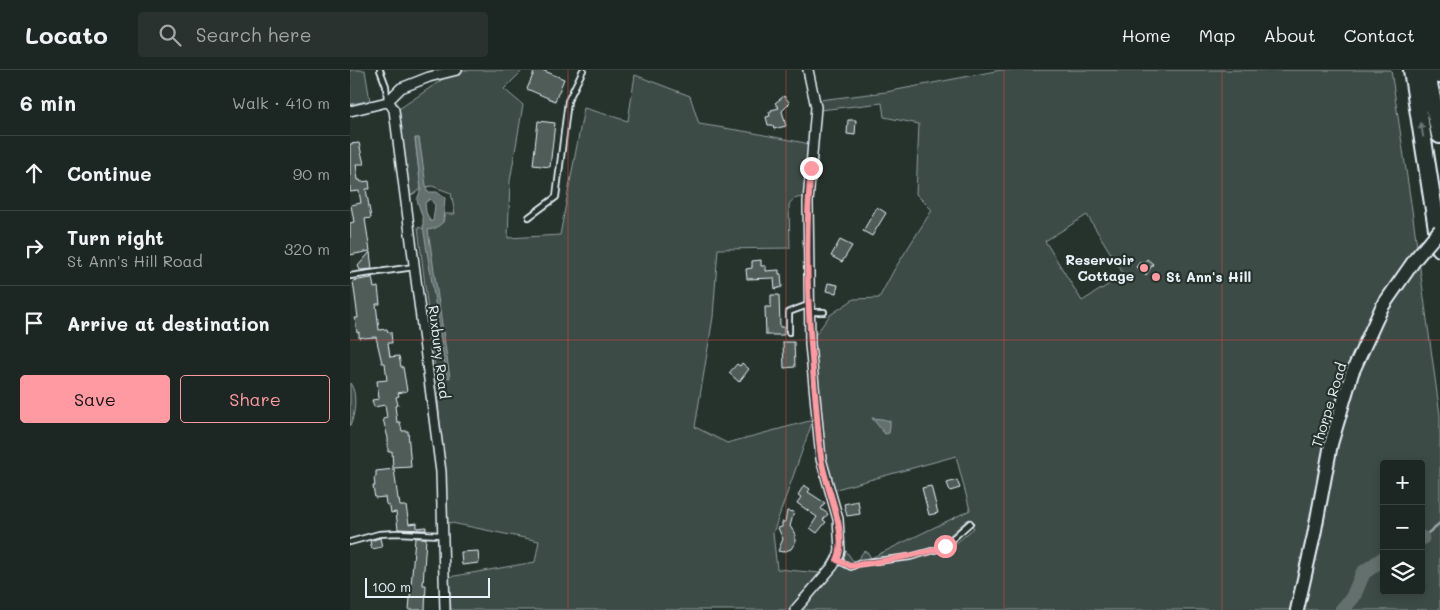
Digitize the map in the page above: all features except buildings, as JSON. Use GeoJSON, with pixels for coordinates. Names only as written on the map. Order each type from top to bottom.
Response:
{"type":"FeatureCollection","features":[{"type":"Feature","properties":{"kind":"highway"},"geometry":{"type":"LineString","coordinates":[[1412,70],[1440,248]]}},
{"type":"Feature","properties":{"kind":"highway"},"geometry":{"type":"LineString","coordinates":[[1426,70],[1440,135]]}},
{"type":"Feature","properties":{"kind":"highway"},"geometry":{"type":"LineString","coordinates":[[1439,70],[1440,75]]}},
{"type":"Feature","properties":{"kind":"main road","name":"Thorpe Road"},"geometry":{"type":"LineString","coordinates":[[1297,610],[1314,535],[1331,444],[1352,373],[1382,307],[1416,258],[1440,230]]}},
{"type":"Feature","properties":{"kind":"street"},"geometry":{"type":"LineString","coordinates":[[350,111],[387,102],[401,88],[429,77],[457,70]]}},
{"type":"Feature","properties":{"kind":"street"},"geometry":{"type":"LineString","coordinates":[[795,610],[837,560],[840,550],[838,519],[821,459],[809,309],[808,202],[816,107],[808,70]]}},
{"type":"Feature","properties":{"kind":"street","name":"Ruxbury Road"},"geometry":{"type":"LineString","coordinates":[[387,102],[394,110],[441,472],[445,610]]}},
{"type":"Feature","properties":{"kind":"lane"},"geometry":{"type":"LineString","coordinates":[[380,70],[386,86],[387,102]]}},
{"type":"Feature","properties":{"kind":"lane"},"geometry":{"type":"LineString","coordinates":[[528,217],[556,197],[568,101],[583,70]]}},
{"type":"Feature","properties":{"kind":"lane"},"geometry":{"type":"LineString","coordinates":[[350,276],[414,267]]}},
{"type":"Feature","properties":{"kind":"lane"},"geometry":{"type":"LineString","coordinates":[[789,332],[789,312],[809,309],[824,312]]}},
{"type":"Feature","properties":{"kind":"lane"},"geometry":{"type":"LineString","coordinates":[[837,560],[851,566],[910,557],[932,551],[942,548],[970,523]]}},
{"type":"Feature","properties":{"kind":"lane"},"geometry":{"type":"LineString","coordinates":[[350,542],[379,534],[442,535]]}},
{"type":"Feature","properties":{"kind":"shaded area"},"geometry":{"type":"Polygon","coordinates":[[[350,70],[365,70],[370,101],[350,104],[350,70]]]}},
{"type":"Feature","properties":{"kind":"shaded area"},"geometry":{"type":"Polygon","coordinates":[[[456,70],[523,70],[504,89],[523,105],[510,181],[508,238],[560,235],[584,108],[628,121],[635,75],[690,96],[699,124],[810,144],[804,197],[793,200],[789,205],[790,248],[718,249],[713,317],[695,427],[727,443],[813,420],[773,533],[777,569],[820,573],[844,548],[853,561],[858,559],[864,551],[871,558],[970,510],[956,456],[833,490],[825,459],[813,338],[830,315],[854,299],[879,298],[894,270],[932,210],[916,194],[919,124],[884,117],[882,103],[820,110],[819,100],[886,92],[1001,70],[1391,70],[1440,415],[1440,610],[451,610],[449,577],[535,562],[539,541],[447,522],[437,385],[418,227],[428,230],[443,222],[445,214],[455,214],[451,193],[432,186],[425,187],[419,138],[415,139],[421,189],[410,196],[399,109],[456,70]],[[1087,215],[1045,241],[1082,301],[1124,275],[1087,215]],[[967,520],[942,542],[948,550],[974,528],[967,520]]]}},
{"type":"Feature","properties":{"kind":"shaded area"},"geometry":{"type":"Polygon","coordinates":[[[415,138],[419,138],[427,192],[437,192],[445,198],[443,222],[436,228],[428,230],[450,378],[447,377],[423,219],[417,200],[421,189],[415,138]],[[430,199],[425,203],[430,221],[433,221],[435,205],[430,199]]]}},
{"type":"Feature","properties":{"kind":"shaded area"},"geometry":{"type":"Polygon","coordinates":[[[350,383],[353,387],[355,404],[350,426],[350,383]]]}},
{"type":"Feature","properties":{"kind":"shaded area"},"geometry":{"type":"Polygon","coordinates":[[[872,418],[890,421],[889,433],[885,434],[872,418]]]}},
{"type":"Feature","properties":{"kind":"shaded area"},"geometry":{"type":"Polygon","coordinates":[[[1357,582],[1362,585],[1355,600],[1345,610],[1338,610],[1350,598],[1357,582]]]}},
{"type":"Feature","properties":{"kind":"waterway"},"geometry":{"type":"LineString","coordinates":[[1425,536],[1440,523]]}},
{"type":"Feature","properties":{"kind":"waterway"},"geometry":{"type":"LineString","coordinates":[[1342,610],[1353,597],[1363,573],[1380,561]]}},
{"type":"Feature","properties":{"kind":"place","name":"Reservoir Cottage"},"geometry":{"type":"Point","coordinates":[1144,268]}},
{"type":"Feature","properties":{"kind":"place","name":"St Ann's Hill"},"geometry":{"type":"Point","coordinates":[1156,277]}},
{"type":"Feature","properties":{"kind":"route"},"geometry":{"type":"LineString","coordinates":[[811,168],[808,202],[810,344],[821,459],[838,519],[840,550],[837,560],[855,566],[910,557],[945,546]]}}]}
